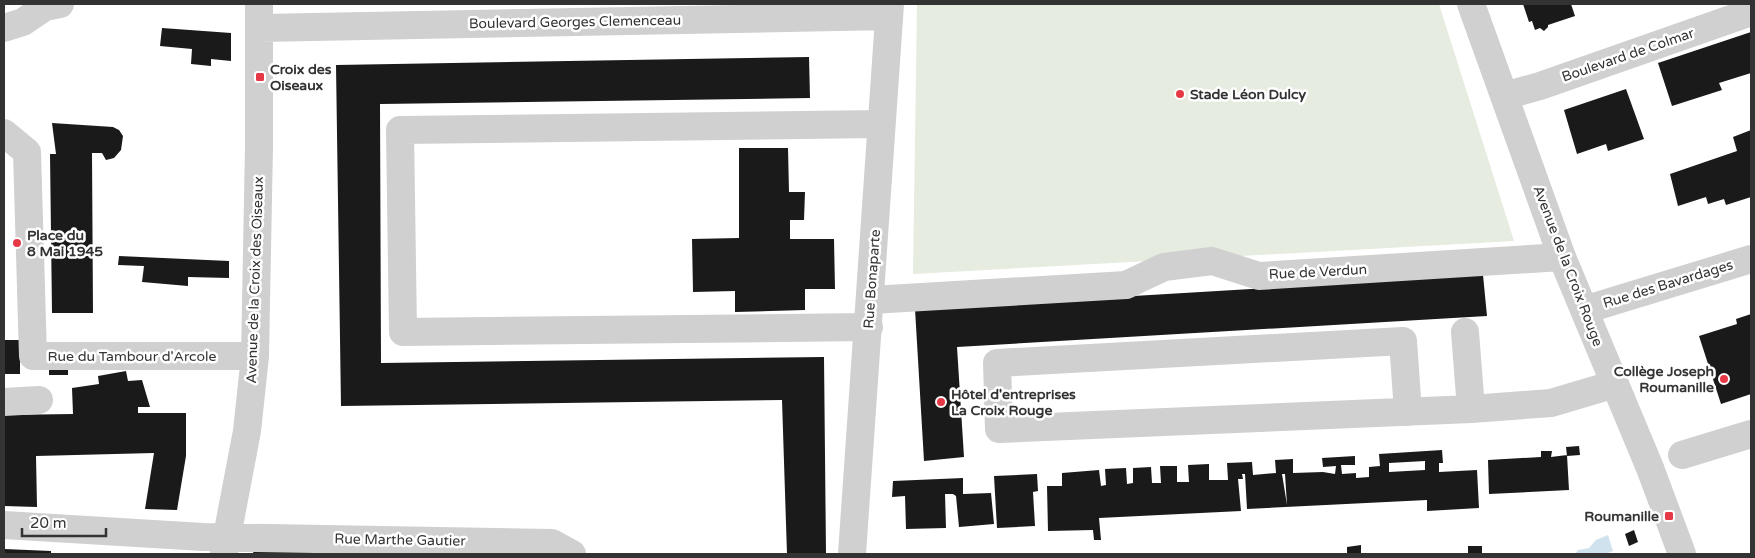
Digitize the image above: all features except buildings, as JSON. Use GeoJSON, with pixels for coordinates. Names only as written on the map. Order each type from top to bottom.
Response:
{"type":"FeatureCollection","features":[{"type":"Feature","properties":{"kind":"street"},"geometry":{"type":"LineString","coordinates":[[4,28],[23,22],[45,7],[60,4]]}},
{"type":"Feature","properties":{"kind":"street","name":"Avenue de la Croix Rouge"},"geometry":{"type":"LineString","coordinates":[[1472,4],[1562,257],[1615,384],[1682,554]]}},
{"type":"Feature","properties":{"kind":"street","name":"Boulevard Georges Clemenceau"},"geometry":{"type":"LineString","coordinates":[[260,16],[890,10]]}},
{"type":"Feature","properties":{"kind":"street","name":"Rue Bonaparte"},"geometry":{"type":"LineString","coordinates":[[852,554],[890,10]]}},
{"type":"Feature","properties":{"kind":"street","name":"Boulevard de Colmar"},"geometry":{"type":"LineString","coordinates":[[1504,96],[1540,86],[1751,12]]}},
{"type":"Feature","properties":{"kind":"street","name":"Avenue de la Croix des Oiseaux"},"geometry":{"type":"LineString","coordinates":[[225,545],[247,431],[255,356],[260,16]]}},
{"type":"Feature","properties":{"kind":"street"},"geometry":{"type":"LineString","coordinates":[[869,327],[403,332],[400,130],[881,124]]}},
{"type":"Feature","properties":{"kind":"street","name":"Rue du Tambour d'Arcole"},"geometry":{"type":"LineString","coordinates":[[4,134],[27,152],[33,356],[255,356]]}},
{"type":"Feature","properties":{"kind":"street","name":"Rue de Verdun"},"geometry":{"type":"LineString","coordinates":[[871,300],[1126,285],[1164,267],[1212,262],[1259,276],[1562,257]]}},
{"type":"Feature","properties":{"kind":"street","name":"Rue des Bavardages"},"geometry":{"type":"LineString","coordinates":[[1584,310],[1751,258]]}},
{"type":"Feature","properties":{"kind":"street"},"geometry":{"type":"LineString","coordinates":[[1465,332],[1471,409]]}},
{"type":"Feature","properties":{"kind":"street"},"geometry":{"type":"LineString","coordinates":[[1408,412],[1403,341],[997,363],[998,429],[1408,412],[1471,409],[1551,403],[1615,384]]}},
{"type":"Feature","properties":{"kind":"street"},"geometry":{"type":"LineString","coordinates":[[4,402],[39,400]]}},
{"type":"Feature","properties":{"kind":"street"},"geometry":{"type":"LineString","coordinates":[[1682,455],[1751,434]]}},
{"type":"Feature","properties":{"kind":"street","name":"Rue Marthe Gautier"},"geometry":{"type":"LineString","coordinates":[[4,525],[203,537],[225,545],[558,551]]}},
{"type":"Feature","properties":{"kind":"shaded area","name":"Stade Léon Dulcy"},"geometry":{"type":"Polygon","coordinates":[[[917,4],[1439,4],[1514,241],[913,274],[917,4]]]}},
{"type":"Feature","properties":{"kind":"water"},"geometry":{"type":"Polygon","coordinates":[[[1608,535],[1613,551],[1605,554],[1575,554],[1578,550],[1589,548],[1596,540],[1608,535]]]}},
{"type":"Feature","properties":{"kind":"place","name":"Croix des Oiseaux"},"geometry":{"type":"Point","coordinates":[260,77]}},
{"type":"Feature","properties":{"kind":"place","name":"Stade Léon Dulcy"},"geometry":{"type":"Point","coordinates":[1180,94]}},
{"type":"Feature","properties":{"kind":"place","name":"Place du 8 Mai 1945"},"geometry":{"type":"Point","coordinates":[17,243]}},
{"type":"Feature","properties":{"kind":"place","name":"Collège Joseph Roumanille"},"geometry":{"type":"Point","coordinates":[1724,379]}},
{"type":"Feature","properties":{"kind":"place","name":"Hôtel d'entreprises La Croix Rouge"},"geometry":{"type":"Point","coordinates":[941,402]}},
{"type":"Feature","properties":{"kind":"place","name":"Roumanille"},"geometry":{"type":"Point","coordinates":[1669,516]}}]}
